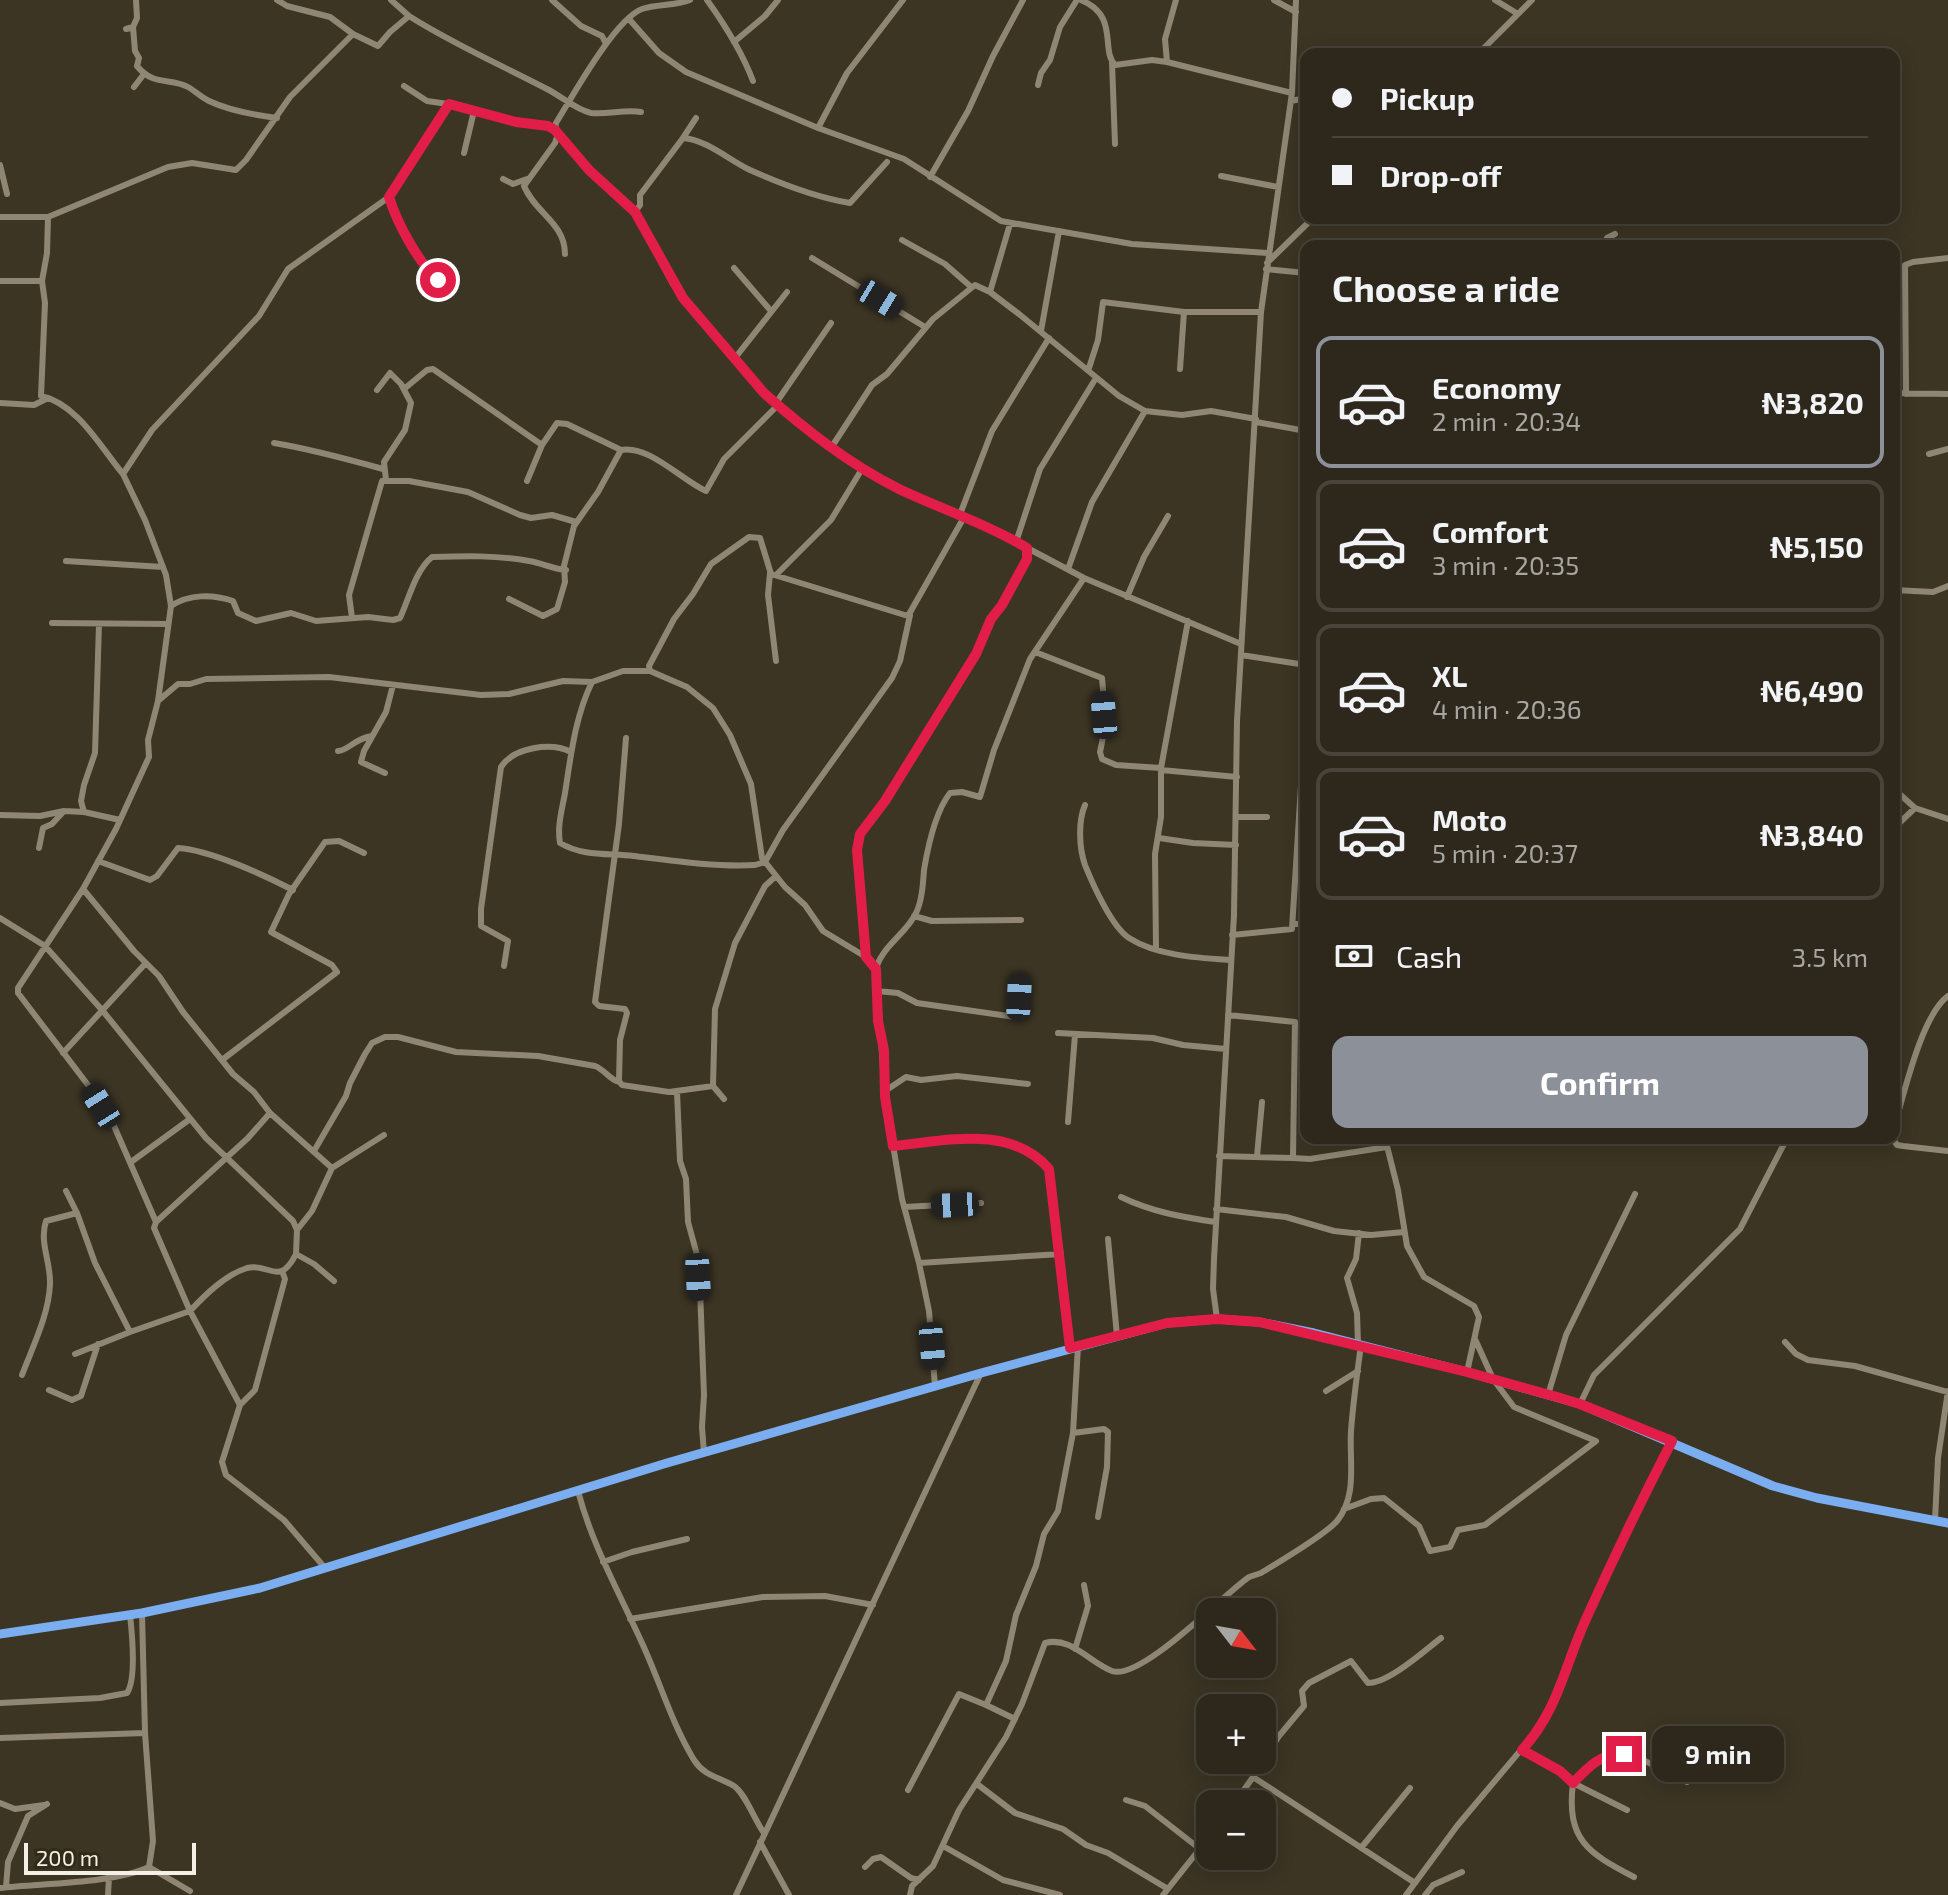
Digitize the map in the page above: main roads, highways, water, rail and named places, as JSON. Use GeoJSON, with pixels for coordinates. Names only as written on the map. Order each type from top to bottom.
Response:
{"type":"FeatureCollection","features":[{"type":"Feature","properties":{"kind":"highway"},"geometry":{"type":"LineString","coordinates":[[0,1634],[142,1613],[260,1588],[704,1453],[981,1373],[1167,1323],[1217,1319],[1259,1322],[1493,1379],[1580,1404],[1773,1486],[1817,1498],[1948,1523]]}}]}
